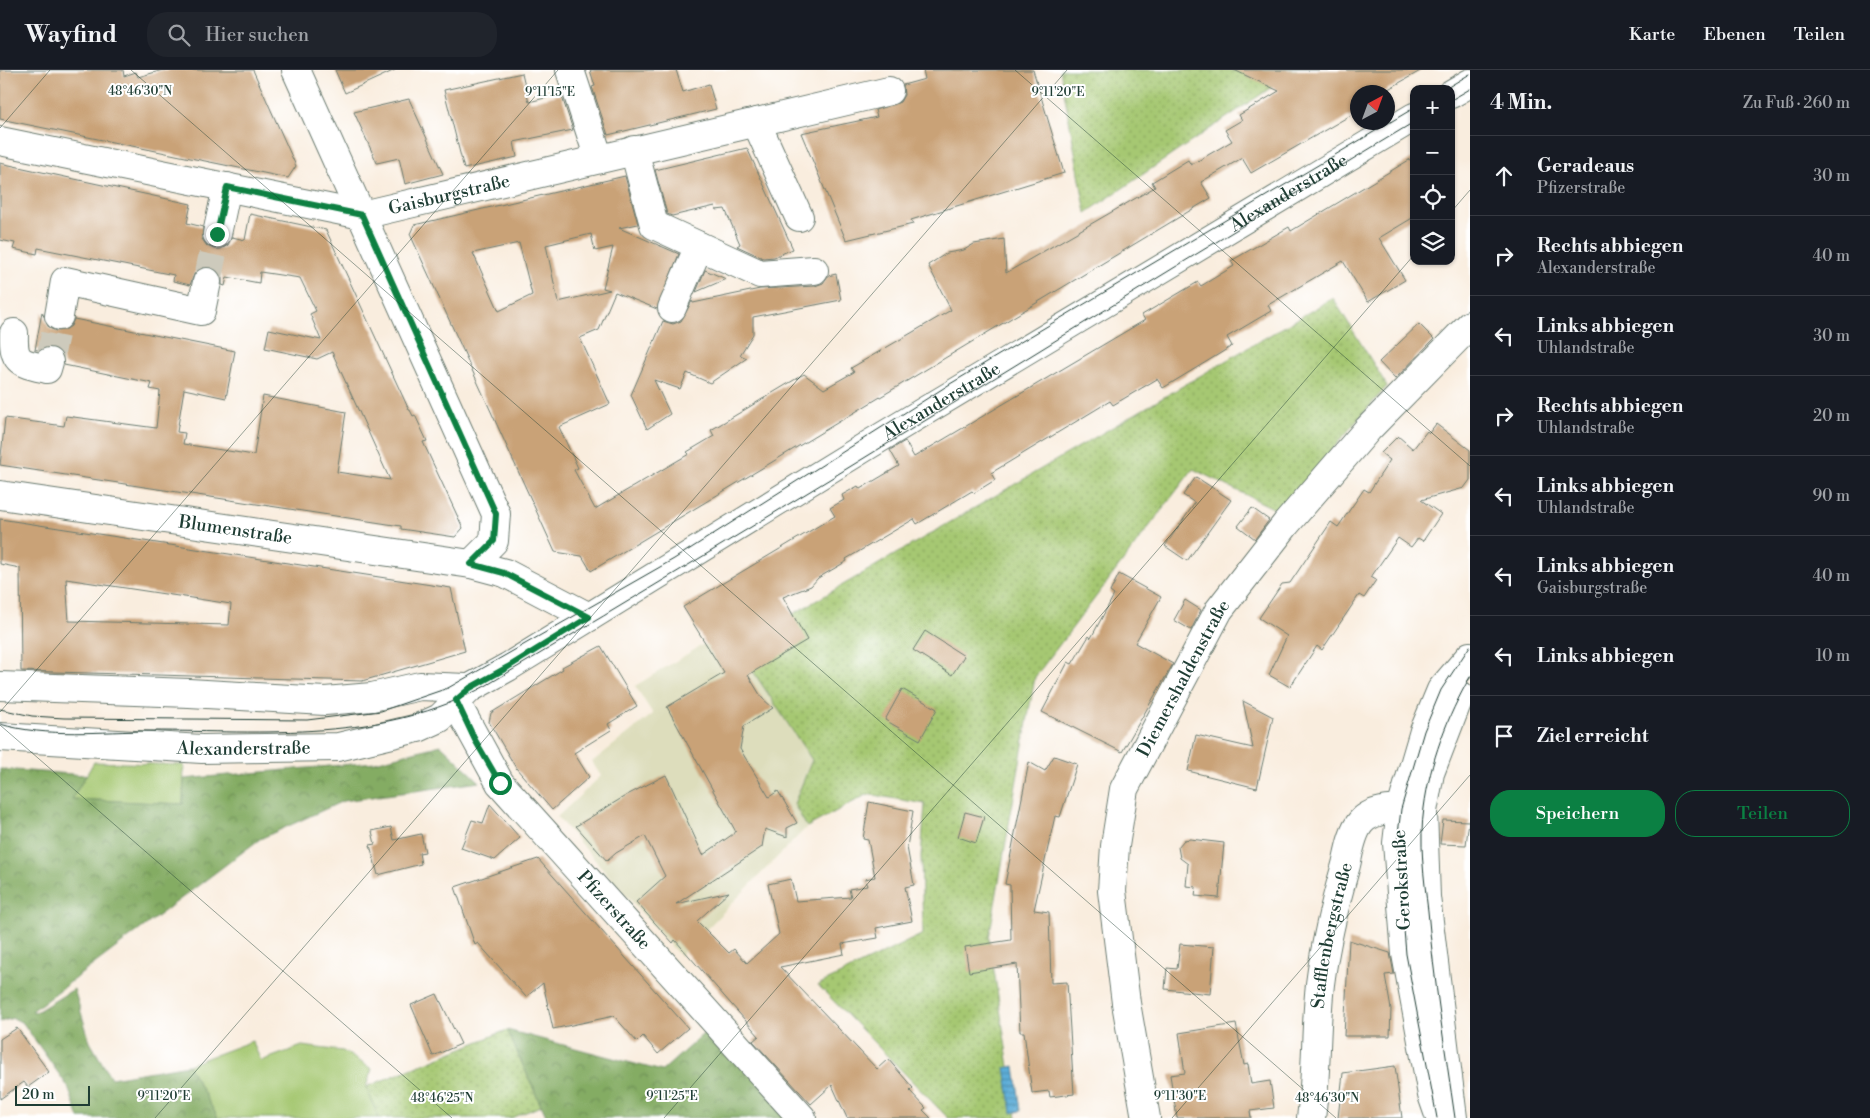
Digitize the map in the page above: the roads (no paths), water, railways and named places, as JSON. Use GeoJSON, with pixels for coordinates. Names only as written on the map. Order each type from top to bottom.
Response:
{"type":"FeatureCollection","features":[{"type":"Feature","properties":{"kind":"street"},"geometry":{"type":"LineString","coordinates":[[296,70],[496,514],[494,541],[471,564]]}},
{"type":"Feature","properties":{"kind":"street"},"geometry":{"type":"LineString","coordinates":[[570,70],[599,158]]}},
{"type":"Feature","properties":{"kind":"street"},"geometry":{"type":"LineString","coordinates":[[1455,92],[1470,83]]}},
{"type":"Feature","properties":{"kind":"street","name":"Gaisburgstraße"},"geometry":{"type":"LineString","coordinates":[[0,141],[362,215],[888,91]]}},
{"type":"Feature","properties":{"kind":"street","name":"Alexanderstraße"},"geometry":{"type":"LineString","coordinates":[[0,737],[202,749],[338,747],[418,728],[440,718],[458,692],[508,667],[870,444],[1410,119]]}},
{"type":"Feature","properties":{"kind":"street"},"geometry":{"type":"LineString","coordinates":[[756,122],[799,217]]}},
{"type":"Feature","properties":{"kind":"street"},"geometry":{"type":"LineString","coordinates":[[634,150],[654,225],[760,274],[814,270]]}},
{"type":"Feature","properties":{"kind":"street"},"geometry":{"type":"LineString","coordinates":[[217,234],[227,187]]}},
{"type":"Feature","properties":{"kind":"street"},"geometry":{"type":"LineString","coordinates":[[672,308],[699,246]]}},
{"type":"Feature","properties":{"kind":"street"},"geometry":{"type":"LineString","coordinates":[[58,316],[66,281],[201,311],[207,282]]}},
{"type":"Feature","properties":{"kind":"street","name":"Diemershaldenstraße"},"geometry":{"type":"LineString","coordinates":[[1146,1118],[1126,1003],[1112,891],[1115,846],[1124,789],[1219,610],[1286,524],[1368,429],[1470,325]]}},
{"type":"Feature","properties":{"kind":"street"},"geometry":{"type":"LineString","coordinates":[[14,333],[16,358],[26,365],[47,370],[48,362]]}},
{"type":"Feature","properties":{"kind":"street","name":"Blumenstraße"},"geometry":{"type":"LineString","coordinates":[[0,495],[471,564],[504,573],[589,617]]}},
{"type":"Feature","properties":{"kind":"street","name":"Gerokstraße"},"geometry":{"type":"LineString","coordinates":[[1453,1118],[1426,897],[1412,810],[1424,731],[1441,690],[1470,656]]}},
{"type":"Feature","properties":{"kind":"street","name":"Gerokstraße"},"geometry":{"type":"LineString","coordinates":[[1440,1118],[1432,1095],[1406,954],[1397,843],[1430,773],[1470,666]]}},
{"type":"Feature","properties":{"kind":"street"},"geometry":{"type":"LineString","coordinates":[[0,686],[189,693],[325,701],[372,697],[420,686],[458,692]]}},
{"type":"Feature","properties":{"kind":"street","name":"Pfizerstraße"},"geometry":{"type":"LineString","coordinates":[[458,692],[475,740],[500,783],[802,1118]]}},
{"type":"Feature","properties":{"kind":"street","name":"Stafflenbergstraße"},"geometry":{"type":"LineString","coordinates":[[1311,1118],[1315,1088],[1320,984],[1340,885],[1353,840],[1360,822],[1371,814],[1412,810]]}},
{"type":"Feature","properties":{"kind":"water"},"geometry":{"type":"Polygon","coordinates":[[[1015,1066],[1021,1111],[1012,1113],[1005,1068],[1015,1066]]]}},
{"type":"Feature","properties":{"kind":"tunnel"},"geometry":{"type":"LineString","coordinates":[[207,282],[217,234]]}},
{"type":"Feature","properties":{"kind":"tunnel"},"geometry":{"type":"LineString","coordinates":[[49,362],[59,316]]}},
{"type":"Feature","properties":{"kind":"tram line"},"geometry":{"type":"LineString","coordinates":[[1452,85],[1470,74]]}},
{"type":"Feature","properties":{"kind":"tram line"},"geometry":{"type":"LineString","coordinates":[[1455,98],[1470,89]]}},
{"type":"Feature","properties":{"kind":"tram line"},"geometry":{"type":"LineString","coordinates":[[0,709],[32,716],[64,718],[307,720],[381,711],[448,688],[674,559],[950,384],[1410,110]]}},
{"type":"Feature","properties":{"kind":"tram line"},"geometry":{"type":"LineString","coordinates":[[0,724],[37,731],[56,732],[280,732],[323,730],[365,725],[407,717],[448,704],[487,685],[604,616],[1410,124]]}},
{"type":"Feature","properties":{"kind":"tram line"},"geometry":{"type":"LineString","coordinates":[[1437,1118],[1406,954],[1397,843],[1401,809],[1424,731],[1441,690],[1470,646]]}},
{"type":"Feature","properties":{"kind":"tram line"},"geometry":{"type":"LineString","coordinates":[[1455,1118],[1433,963],[1422,833],[1427,791],[1435,757],[1447,724],[1470,677]]}}]}
